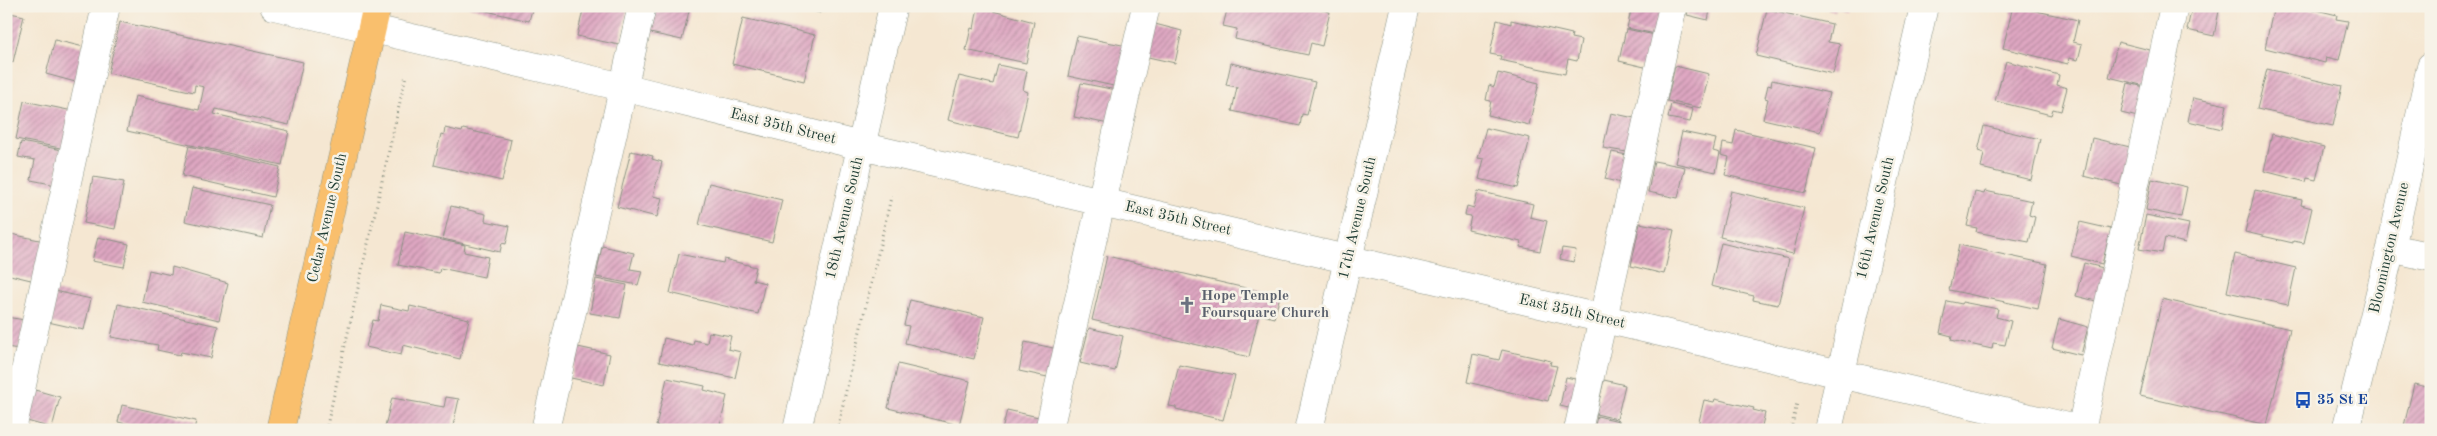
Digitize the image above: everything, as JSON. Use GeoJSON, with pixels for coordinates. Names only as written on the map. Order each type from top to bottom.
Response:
{"type":"FeatureCollection","features":[{"type":"Feature","properties":{"kind":"main road","name":"Cedar Avenue South"},"geometry":{"type":"LineString","coordinates":[[280,430],[374,17]]}},
{"type":"Feature","properties":{"kind":"street"},"geometry":{"type":"LineString","coordinates":[[12,430],[106,6]]}},
{"type":"Feature","properties":{"kind":"street","name":"East 35th Street"},"geometry":{"type":"LineString","coordinates":[[274,6],[374,17],[623,87],[861,146],[2081,430]]}},
{"type":"Feature","properties":{"kind":"street"},"geometry":{"type":"LineString","coordinates":[[545,430],[642,6]]}},
{"type":"Feature","properties":{"kind":"street","name":"18th Avenue South"},"geometry":{"type":"LineString","coordinates":[[797,430],[893,6]]}},
{"type":"Feature","properties":{"kind":"street"},"geometry":{"type":"LineString","coordinates":[[1049,430],[1146,6]]}},
{"type":"Feature","properties":{"kind":"street","name":"17th Avenue South"},"geometry":{"type":"LineString","coordinates":[[1309,430],[1406,6]]}},
{"type":"Feature","properties":{"kind":"street"},"geometry":{"type":"LineString","coordinates":[[1578,430],[1674,6]]}},
{"type":"Feature","properties":{"kind":"street","name":"16th Avenue South"},"geometry":{"type":"LineString","coordinates":[[1828,430],[1924,6]]}},
{"type":"Feature","properties":{"kind":"street"},"geometry":{"type":"LineString","coordinates":[[2081,430],[2174,6]]}},
{"type":"Feature","properties":{"kind":"street","name":"Bloomington Avenue"},"geometry":{"type":"LineString","coordinates":[[2346,430],[2391,248],[2431,66]]}},
{"type":"Feature","properties":{"kind":"street"},"geometry":{"type":"LineString","coordinates":[[2391,248],[2431,257]]}},
{"type":"Feature","properties":{"kind":"path"},"geometry":{"type":"LineString","coordinates":[[326,430],[406,75]]}},
{"type":"Feature","properties":{"kind":"path"},"geometry":{"type":"LineString","coordinates":[[837,430],[892,192]]}},
{"type":"Feature","properties":{"kind":"path"},"geometry":{"type":"LineString","coordinates":[[1791,430],[1797,403]]}},
{"type":"Feature","properties":{"kind":"building"},"geometry":{"type":"Polygon","coordinates":[[[465,6],[533,6],[529,21],[465,6]]]}},
{"type":"Feature","properties":{"kind":"building"},"geometry":{"type":"Polygon","coordinates":[[[584,6],[628,6],[619,45],[577,36],[584,6]]]}},
{"type":"Feature","properties":{"kind":"building"},"geometry":{"type":"Polygon","coordinates":[[[656,6],[690,7],[682,40],[650,33],[656,6]]]}},
{"type":"Feature","properties":{"kind":"building"},"geometry":{"type":"Polygon","coordinates":[[[795,6],[822,6],[820,13],[795,6]]]}},
{"type":"Feature","properties":{"kind":"building"},"geometry":{"type":"Polygon","coordinates":[[[1228,6],[1318,6],[1318,9],[1330,12],[1322,46],[1311,43],[1308,55],[1235,39],[1237,29],[1223,26],[1228,6]]]}},
{"type":"Feature","properties":{"kind":"building"},"geometry":{"type":"Polygon","coordinates":[[[1558,6],[1573,6],[1572,10],[1558,6]]]}},
{"type":"Feature","properties":{"kind":"building"},"geometry":{"type":"Polygon","coordinates":[[[1632,6],[1667,6],[1660,35],[1627,28],[1632,6]]]}},
{"type":"Feature","properties":{"kind":"building"},"geometry":{"type":"Polygon","coordinates":[[[1689,6],[1711,6],[1708,20],[1687,15],[1689,6]]]}},
{"type":"Feature","properties":{"kind":"building"},"geometry":{"type":"Polygon","coordinates":[[[1818,6],[1848,6],[1847,10],[1836,7],[1835,11],[1818,6]]]}},
{"type":"Feature","properties":{"kind":"building"},"geometry":{"type":"Polygon","coordinates":[[[2013,6],[2078,20],[2073,42],[2082,44],[2078,60],[2069,58],[2068,64],[2003,48],[2013,6]]]}},
{"type":"Feature","properties":{"kind":"building"},"geometry":{"type":"Polygon","coordinates":[[[2192,6],[2220,6],[2214,36],[2187,30],[2192,6]]]}},
{"type":"Feature","properties":{"kind":"building"},"geometry":{"type":"Polygon","coordinates":[[[2274,6],[2300,6],[2337,15],[2336,19],[2348,21],[2339,60],[2326,57],[2325,63],[2265,48],[2274,6]]]}},
{"type":"Feature","properties":{"kind":"building"},"geometry":{"type":"Polygon","coordinates":[[[978,7],[1034,22],[1026,63],[966,50],[971,28],[974,29],[978,7]]]}},
{"type":"Feature","properties":{"kind":"building"},"geometry":{"type":"Polygon","coordinates":[[[1767,9],[1832,24],[1828,42],[1840,44],[1833,74],[1756,56],[1767,9]]]}},
{"type":"Feature","properties":{"kind":"building"},"geometry":{"type":"Polygon","coordinates":[[[6,12],[24,16],[13,62],[6,60],[6,12]]]}},
{"type":"Feature","properties":{"kind":"building"},"geometry":{"type":"Polygon","coordinates":[[[743,18],[815,35],[804,81],[732,64],[743,18]]]}},
{"type":"Feature","properties":{"kind":"building"},"geometry":{"type":"Polygon","coordinates":[[[1497,20],[1511,24],[1511,20],[1572,34],[1571,38],[1581,40],[1577,61],[1568,59],[1565,74],[1500,60],[1501,56],[1490,54],[1497,20]]]}},
{"type":"Feature","properties":{"kind":"building"},"geometry":{"type":"Polygon","coordinates":[[[120,22],[303,62],[289,125],[216,109],[214,114],[289,131],[282,165],[127,131],[135,96],[199,110],[204,87],[195,85],[194,92],[108,73],[120,22]]]}},
{"type":"Feature","properties":{"kind":"building"},"geometry":{"type":"Polygon","coordinates":[[[1155,24],[1182,31],[1175,63],[1148,57],[1155,24]]]}},
{"type":"Feature","properties":{"kind":"building"},"geometry":{"type":"Polygon","coordinates":[[[1626,29],[1660,36],[1653,69],[1619,61],[1626,29]]]}},
{"type":"Feature","properties":{"kind":"building"},"geometry":{"type":"Polygon","coordinates":[[[1077,36],[1127,46],[1118,87],[1068,76],[1077,36]]]}},
{"type":"Feature","properties":{"kind":"building"},"geometry":{"type":"Polygon","coordinates":[[[55,40],[88,48],[79,83],[46,74],[55,40]]]}},
{"type":"Feature","properties":{"kind":"building"},"geometry":{"type":"Polygon","coordinates":[[[2118,42],[2158,52],[2149,87],[2109,77],[2118,42]]]}},
{"type":"Feature","properties":{"kind":"building"},"geometry":{"type":"Polygon","coordinates":[[[2006,61],[2059,75],[2057,85],[2067,88],[2061,111],[2053,109],[2051,115],[1995,101],[2006,61]]]}},
{"type":"Feature","properties":{"kind":"building"},"geometry":{"type":"Polygon","coordinates":[[[1231,63],[1315,82],[1307,115],[1302,114],[1300,126],[1232,111],[1237,87],[1226,85],[1231,63]]]}},
{"type":"Feature","properties":{"kind":"building"},"geometry":{"type":"Polygon","coordinates":[[[998,65],[1027,71],[1023,90],[1028,92],[1018,137],[948,120],[959,76],[993,84],[998,65]]]}},
{"type":"Feature","properties":{"kind":"building"},"geometry":{"type":"Polygon","coordinates":[[[1675,66],[1709,74],[1701,108],[1667,101],[1675,66]]]}},
{"type":"Feature","properties":{"kind":"building"},"geometry":{"type":"Polygon","coordinates":[[[2267,69],[2342,86],[2333,126],[2257,109],[2267,69]]]}},
{"type":"Feature","properties":{"kind":"building"},"geometry":{"type":"Polygon","coordinates":[[[1498,73],[1539,83],[1529,125],[1488,115],[1491,101],[1486,100],[1489,85],[1494,87],[1498,73]]]}},
{"type":"Feature","properties":{"kind":"building"},"geometry":{"type":"Polygon","coordinates":[[[1772,80],[1829,93],[1820,132],[1763,119],[1768,99],[1765,98],[1768,85],[1771,86],[1772,80]]]}},
{"type":"Feature","properties":{"kind":"building"},"geometry":{"type":"Polygon","coordinates":[[[1081,83],[1116,90],[1109,124],[1074,117],[1081,83]]]}},
{"type":"Feature","properties":{"kind":"building"},"geometry":{"type":"Polygon","coordinates":[[[2128,83],[2149,88],[2142,118],[2121,113],[2128,83]]]}},
{"type":"Feature","properties":{"kind":"building"},"geometry":{"type":"Polygon","coordinates":[[[2193,98],[2227,105],[2222,129],[2188,121],[2193,98]]]}},
{"type":"Feature","properties":{"kind":"building"},"geometry":{"type":"Polygon","coordinates":[[[24,101],[73,111],[65,149],[16,139],[24,101]]]}},
{"type":"Feature","properties":{"kind":"building"},"geometry":{"type":"Polygon","coordinates":[[[1671,104],[1693,109],[1690,122],[1668,118],[1671,104]]]}},
{"type":"Feature","properties":{"kind":"building"},"geometry":{"type":"Polygon","coordinates":[[[1611,113],[1639,119],[1632,153],[1603,148],[1611,113]]]}},
{"type":"Feature","properties":{"kind":"building"},"geometry":{"type":"Polygon","coordinates":[[[1984,126],[2040,139],[2031,180],[1981,168],[1984,153],[1978,151],[1984,126]]]}},
{"type":"Feature","properties":{"kind":"building"},"geometry":{"type":"Polygon","coordinates":[[[445,128],[462,132],[463,129],[511,140],[502,181],[434,165],[441,134],[444,135],[445,128]]]}},
{"type":"Feature","properties":{"kind":"building"},"geometry":{"type":"Polygon","coordinates":[[[1486,128],[1530,138],[1518,188],[1479,179],[1484,159],[1478,158],[1486,128]]]}},
{"type":"Feature","properties":{"kind":"building"},"geometry":{"type":"Polygon","coordinates":[[[1736,130],[1816,148],[1806,193],[1725,175],[1729,157],[1721,155],[1723,143],[1733,145],[1736,130]]]}},
{"type":"Feature","properties":{"kind":"building"},"geometry":{"type":"Polygon","coordinates":[[[1682,132],[1716,139],[1713,151],[1720,153],[1716,172],[1675,163],[1682,132]]]}},
{"type":"Feature","properties":{"kind":"building"},"geometry":{"type":"Polygon","coordinates":[[[2272,134],[2324,147],[2316,180],[2307,178],[2306,182],[2264,171],[2272,134]]]}},
{"type":"Feature","properties":{"kind":"building"},"geometry":{"type":"Polygon","coordinates":[[[2092,138],[2130,147],[2121,185],[2084,176],[2092,138]]]}},
{"type":"Feature","properties":{"kind":"building"},"geometry":{"type":"Polygon","coordinates":[[[21,142],[62,150],[56,185],[31,180],[35,160],[18,157],[21,142]]]}},
{"type":"Feature","properties":{"kind":"building"},"geometry":{"type":"Polygon","coordinates":[[[189,146],[280,167],[273,197],[182,176],[189,146]]]}},
{"type":"Feature","properties":{"kind":"building"},"geometry":{"type":"Polygon","coordinates":[[[631,151],[653,156],[652,159],[662,162],[653,196],[662,198],[657,217],[617,207],[631,151]]]}},
{"type":"Feature","properties":{"kind":"building"},"geometry":{"type":"Polygon","coordinates":[[[1612,152],[1632,156],[1625,184],[1605,179],[1612,152]]]}},
{"type":"Feature","properties":{"kind":"building"},"geometry":{"type":"Polygon","coordinates":[[[1654,161],[1685,167],[1678,198],[1648,192],[1654,161]]]}},
{"type":"Feature","properties":{"kind":"building"},"geometry":{"type":"Polygon","coordinates":[[[93,177],[124,182],[115,229],[84,223],[93,177]]]}},
{"type":"Feature","properties":{"kind":"building"},"geometry":{"type":"Polygon","coordinates":[[[2152,179],[2187,187],[2181,217],[2146,210],[2152,179]]]}},
{"type":"Feature","properties":{"kind":"building"},"geometry":{"type":"Polygon","coordinates":[[[709,183],[782,200],[772,242],[699,225],[709,183]]]}},
{"type":"Feature","properties":{"kind":"building"},"geometry":{"type":"Polygon","coordinates":[[[192,188],[270,205],[263,238],[185,221],[192,188]]]}},
{"type":"Feature","properties":{"kind":"building"},"geometry":{"type":"Polygon","coordinates":[[[2255,190],[2302,200],[2301,205],[2312,208],[2304,243],[2293,241],[2293,243],[2245,232],[2255,190]]]}},
{"type":"Feature","properties":{"kind":"building"},"geometry":{"type":"Polygon","coordinates":[[[1478,191],[1533,204],[1530,217],[1547,221],[1540,251],[1520,247],[1521,242],[1468,230],[1471,216],[1465,215],[1467,206],[1474,208],[1478,191]]]}},
{"type":"Feature","properties":{"kind":"building"},"geometry":{"type":"Polygon","coordinates":[[[1731,191],[1804,208],[1793,254],[1720,237],[1731,191]]]}},
{"type":"Feature","properties":{"kind":"building"},"geometry":{"type":"Polygon","coordinates":[[[1985,191],[2032,201],[2029,215],[2035,217],[2029,242],[1976,232],[1977,228],[1967,226],[1975,192],[1984,194],[1985,191]]]}},
{"type":"Feature","properties":{"kind":"building"},"geometry":{"type":"Polygon","coordinates":[[[451,206],[486,214],[485,221],[510,226],[506,244],[502,243],[500,252],[443,239],[451,206]]]}},
{"type":"Feature","properties":{"kind":"building"},"geometry":{"type":"Polygon","coordinates":[[[2146,215],[2189,224],[2185,243],[2165,238],[2162,253],[2139,249],[2146,215]]]}},
{"type":"Feature","properties":{"kind":"building"},"geometry":{"type":"Polygon","coordinates":[[[2080,222],[2111,229],[2102,264],[2071,256],[2080,222]]]}},
{"type":"Feature","properties":{"kind":"building"},"geometry":{"type":"Polygon","coordinates":[[[1640,223],[1674,230],[1664,274],[1631,266],[1640,223]]]}},
{"type":"Feature","properties":{"kind":"building"},"geometry":{"type":"Polygon","coordinates":[[[405,232],[465,245],[464,252],[488,257],[484,277],[440,268],[439,273],[398,265],[405,232]]]}},
{"type":"Feature","properties":{"kind":"building"},"geometry":{"type":"Polygon","coordinates":[[[6,233],[44,241],[35,281],[6,274],[6,233]]]}},
{"type":"Feature","properties":{"kind":"building"},"geometry":{"type":"Polygon","coordinates":[[[98,237],[129,244],[124,267],[92,261],[98,237]]]}},
{"type":"Feature","properties":{"kind":"building"},"geometry":{"type":"Polygon","coordinates":[[[1721,243],[1789,259],[1778,305],[1753,300],[1754,296],[1711,286],[1721,243]]]}},
{"type":"Feature","properties":{"kind":"building"},"geometry":{"type":"Polygon","coordinates":[[[1959,245],[2047,264],[2038,309],[1949,290],[1959,245]]]}},
{"type":"Feature","properties":{"kind":"building"},"geometry":{"type":"Polygon","coordinates":[[[602,246],[634,253],[630,269],[642,271],[638,285],[596,277],[602,246]]]}},
{"type":"Feature","properties":{"kind":"building"},"geometry":{"type":"Polygon","coordinates":[[[1562,248],[1576,250],[1574,262],[1560,259],[1562,248]]]}},
{"type":"Feature","properties":{"kind":"building"},"geometry":{"type":"Polygon","coordinates":[[[679,254],[723,263],[724,259],[756,267],[753,280],[765,283],[758,314],[670,293],[679,254]]]}},
{"type":"Feature","properties":{"kind":"building"},"geometry":{"type":"Polygon","coordinates":[[[2235,254],[2296,268],[2288,305],[2227,292],[2235,254]]]}},
{"type":"Feature","properties":{"kind":"building","name":"Hope Temple Foursquare Church"},"geometry":{"type":"Polygon","coordinates":[[[1107,256],[1280,296],[1274,318],[1259,314],[1249,357],[1092,320],[1107,256]]]}},
{"type":"Feature","properties":{"kind":"building"},"geometry":{"type":"Polygon","coordinates":[[[2084,263],[2107,269],[2100,302],[2076,296],[2084,263]]]}},
{"type":"Feature","properties":{"kind":"building"},"geometry":{"type":"Polygon","coordinates":[[[172,267],[228,283],[219,320],[142,302],[149,270],[171,275],[172,267]]]}},
{"type":"Feature","properties":{"kind":"building"},"geometry":{"type":"Polygon","coordinates":[[[596,279],[627,285],[620,318],[590,313],[596,279]]]}},
{"type":"Feature","properties":{"kind":"building"},"geometry":{"type":"Polygon","coordinates":[[[55,291],[91,299],[84,330],[48,322],[55,291]]]}},
{"type":"Feature","properties":{"kind":"building"},"geometry":{"type":"Polygon","coordinates":[[[2162,299],[2290,329],[2267,425],[2140,396],[2162,299]]]}},
{"type":"Feature","properties":{"kind":"building"},"geometry":{"type":"Polygon","coordinates":[[[910,300],[984,317],[974,359],[905,343],[909,326],[904,325],[910,300]]]}},
{"type":"Feature","properties":{"kind":"building"},"geometry":{"type":"Polygon","coordinates":[[[1947,301],[1998,309],[1996,317],[2011,321],[2005,345],[1993,343],[1992,349],[1951,340],[1952,336],[1940,333],[1947,301]]]}},
{"type":"Feature","properties":{"kind":"building"},"geometry":{"type":"Polygon","coordinates":[[[118,304],[218,326],[211,358],[181,352],[180,355],[157,350],[158,345],[111,337],[118,304]]]}},
{"type":"Feature","properties":{"kind":"building"},"geometry":{"type":"Polygon","coordinates":[[[381,305],[409,311],[410,306],[469,319],[460,359],[403,345],[401,355],[366,347],[373,320],[378,321],[381,305]]]}},
{"type":"Feature","properties":{"kind":"building"},"geometry":{"type":"Polygon","coordinates":[[[6,317],[25,320],[19,349],[6,347],[6,317]]]}},
{"type":"Feature","properties":{"kind":"building"},"geometry":{"type":"Polygon","coordinates":[[[2059,319],[2088,327],[2081,355],[2052,348],[2059,319]]]}},
{"type":"Feature","properties":{"kind":"building"},"geometry":{"type":"Polygon","coordinates":[[[1089,328],[1123,336],[1115,371],[1080,363],[1089,328]]]}},
{"type":"Feature","properties":{"kind":"building"},"geometry":{"type":"Polygon","coordinates":[[[709,332],[731,336],[728,349],[741,352],[735,378],[659,362],[664,338],[693,345],[694,340],[707,343],[709,332]]]}},
{"type":"Feature","properties":{"kind":"building"},"geometry":{"type":"Polygon","coordinates":[[[1025,342],[1058,349],[1052,378],[1019,371],[1025,342]]]}},
{"type":"Feature","properties":{"kind":"building"},"geometry":{"type":"Polygon","coordinates":[[[578,347],[610,354],[604,385],[571,378],[578,347]]]}},
{"type":"Feature","properties":{"kind":"building"},"geometry":{"type":"Polygon","coordinates":[[[1502,350],[1551,361],[1550,365],[1557,366],[1548,401],[1467,382],[1473,354],[1499,360],[1502,350]]]}},
{"type":"Feature","properties":{"kind":"building"},"geometry":{"type":"Polygon","coordinates":[[[898,364],[970,381],[959,425],[888,408],[898,364]]]}},
{"type":"Feature","properties":{"kind":"building"},"geometry":{"type":"Polygon","coordinates":[[[1179,365],[1235,376],[1223,420],[1169,406],[1179,365]]]}},
{"type":"Feature","properties":{"kind":"building"},"geometry":{"type":"Polygon","coordinates":[[[6,366],[11,367],[7,385],[6,385],[6,366]]]}},
{"type":"Feature","properties":{"kind":"building"},"geometry":{"type":"Polygon","coordinates":[[[1566,377],[1584,381],[1577,410],[1560,406],[1566,377]]]}},
{"type":"Feature","properties":{"kind":"building"},"geometry":{"type":"Polygon","coordinates":[[[667,378],[705,386],[704,390],[727,396],[719,430],[673,430],[656,426],[667,378]]]}},
{"type":"Feature","properties":{"kind":"building"},"geometry":{"type":"Polygon","coordinates":[[[1604,380],[1625,385],[1617,419],[1596,414],[1604,380]]]}},
{"type":"Feature","properties":{"kind":"building"},"geometry":{"type":"Polygon","coordinates":[[[2414,384],[2431,388],[2431,430],[2403,430],[2414,384]]]}},
{"type":"Feature","properties":{"kind":"building"},"geometry":{"type":"Polygon","coordinates":[[[35,390],[60,397],[52,428],[27,421],[35,390]]]}},
{"type":"Feature","properties":{"kind":"building"},"geometry":{"type":"Polygon","coordinates":[[[446,397],[459,399],[452,430],[384,430],[392,398],[444,407],[446,397]]]}},
{"type":"Feature","properties":{"kind":"building"},"geometry":{"type":"Polygon","coordinates":[[[1715,399],[1754,408],[1753,410],[1765,413],[1761,430],[1697,430],[1704,400],[1714,402],[1715,399]]]}},
{"type":"Feature","properties":{"kind":"building"},"geometry":{"type":"Polygon","coordinates":[[[122,405],[196,421],[194,430],[126,430],[127,424],[118,422],[122,405]]]}},
{"type":"Feature","properties":{"kind":"building"},"geometry":{"type":"Polygon","coordinates":[[[1007,410],[1043,418],[1040,430],[1002,430],[1007,410]]]}},
{"type":"Feature","properties":{"kind":"building"},"geometry":{"type":"Polygon","coordinates":[[[1597,416],[1619,421],[1618,430],[1594,430],[1597,416]]]}},
{"type":"Feature","properties":{"kind":"building"},"geometry":{"type":"Polygon","coordinates":[[[1067,426],[1082,429],[1082,430],[1066,430],[1067,426]]]}},
{"type":"Feature","properties":{"kind":"place","name":"Hope Temple Foursquare Church"},"geometry":{"type":"Point","coordinates":[1187,305]}},
{"type":"Feature","properties":{"kind":"place","name":"35 St E"},"geometry":{"type":"Point","coordinates":[2303,400]}}]}
